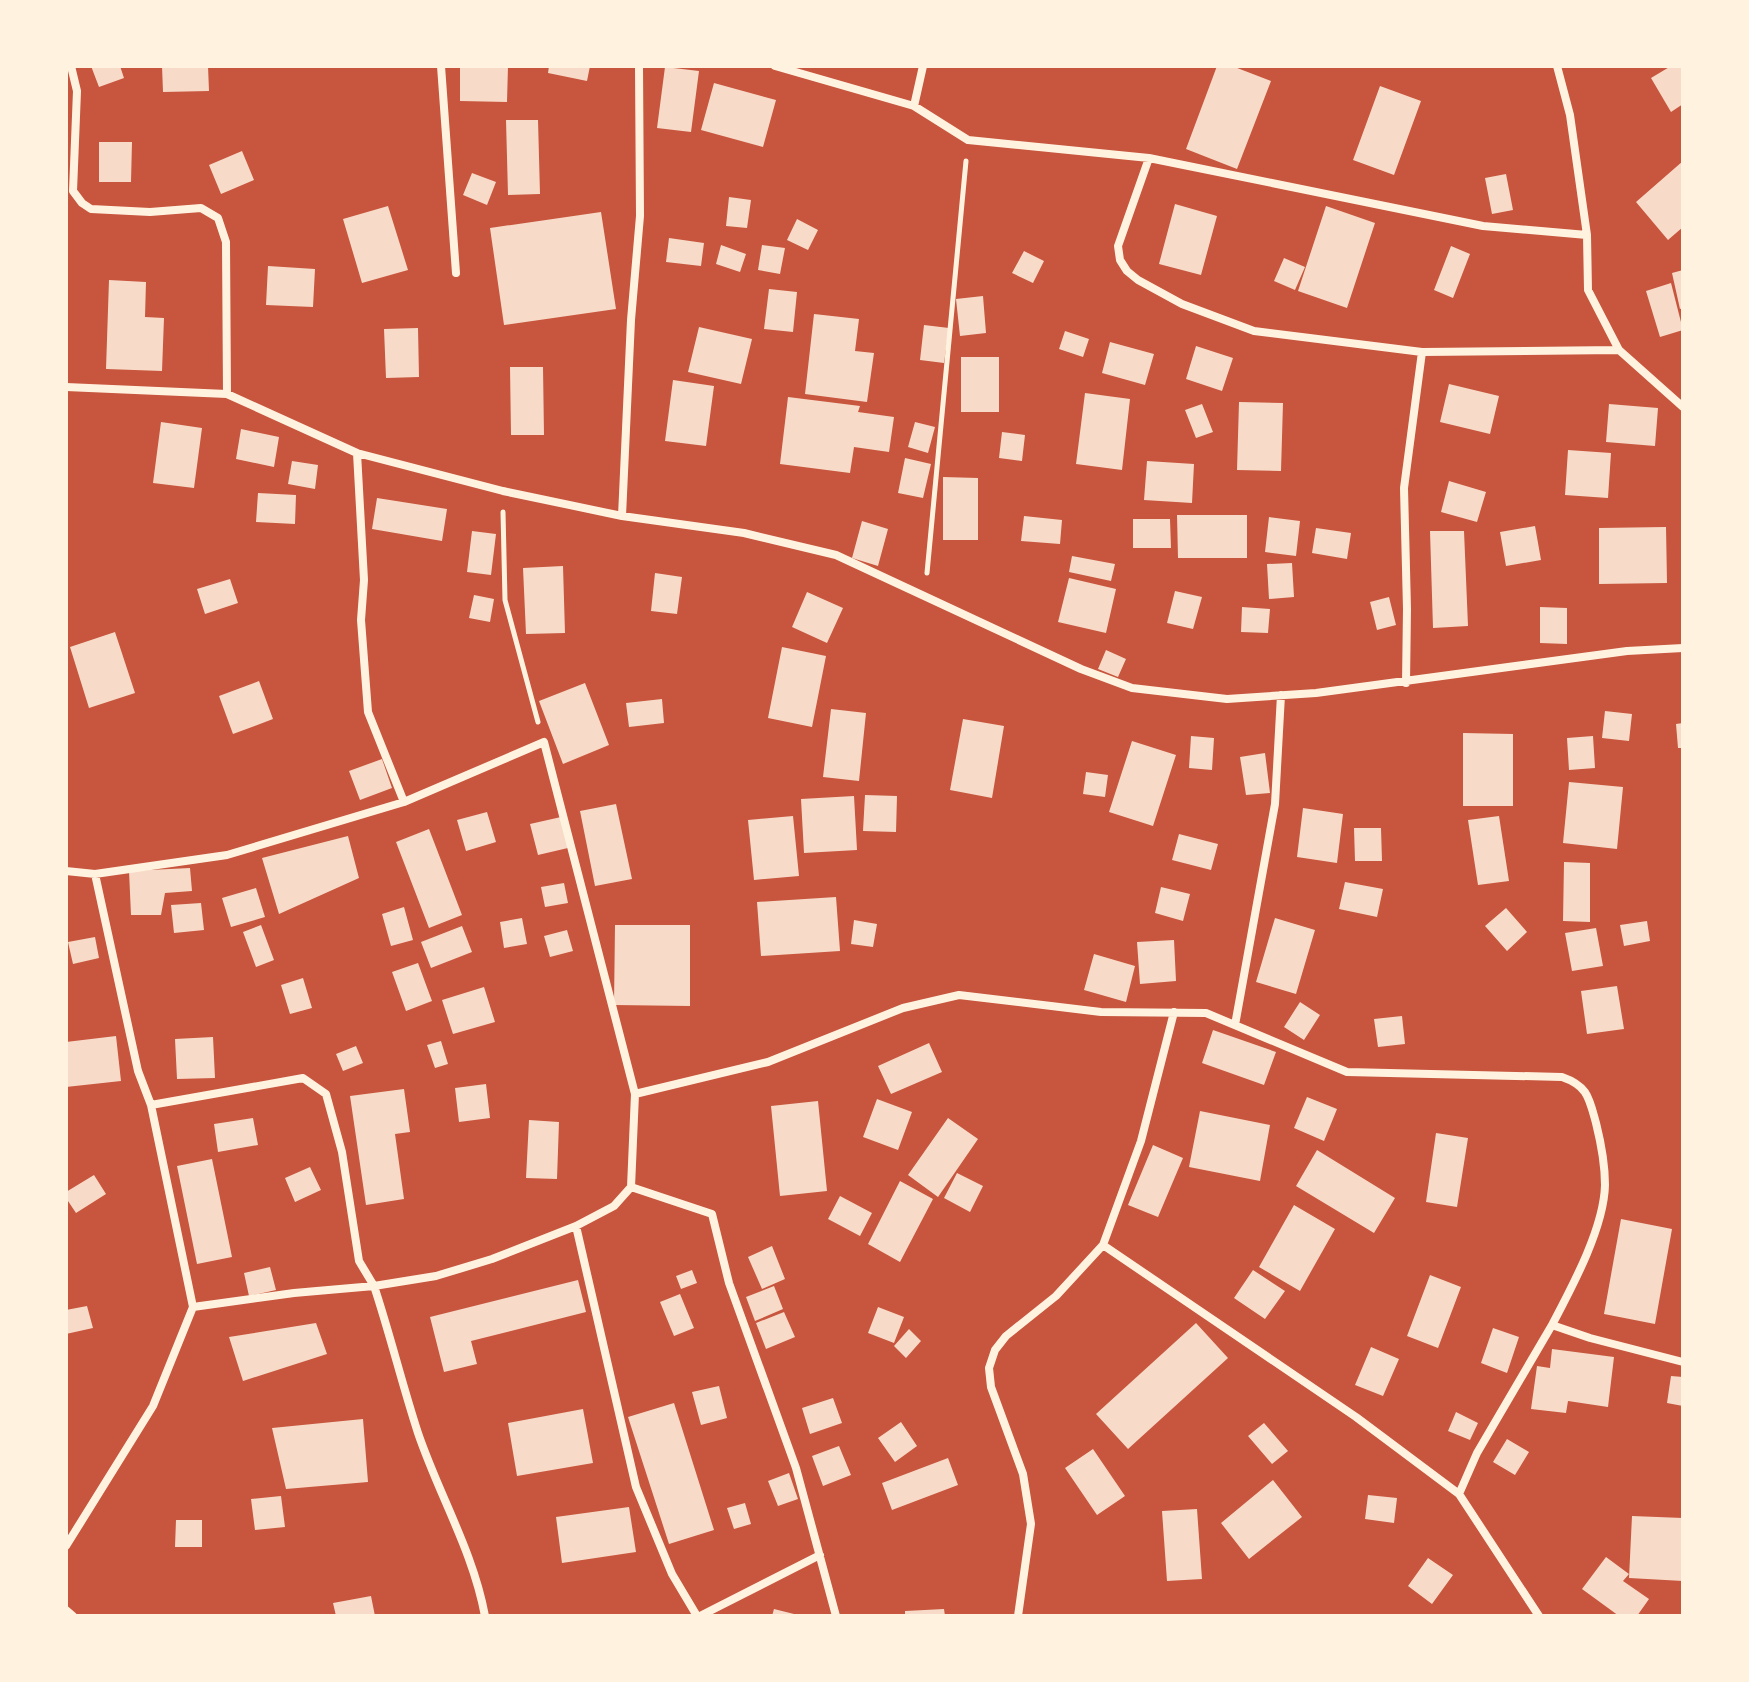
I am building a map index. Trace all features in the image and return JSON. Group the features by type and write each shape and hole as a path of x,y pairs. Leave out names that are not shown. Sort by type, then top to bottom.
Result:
{"street":[{"path":"71,66 77,91 73,191 82,203 91,209 150,212 201,208 218,218 226,242 227,394"},
{"path":"441,66 456,273"},
{"path":"622,516 631,320 640,216 639,66"},
{"path":"775,66 914,106 968,140 1149,158 1483,226 1587,235"},
{"path":"914,106 923,66"},
{"path":"1557,66 1570,115 1587,235 1588,290 1619,350 1683,407"},
{"path":"1149,158 1118,246 1120,260 1138,280 1182,304 1254,331 1422,352 1619,350"},
{"path":"1406,683 1404,488 1422,352"},
{"path":"66,387 227,394 357,453 503,491 622,516 744,533 836,555 1081,669 1132,688 1227,699 1406,683 1627,651 1683,648"},
{"path":"357,453 364,580 361,620 368,712 404,802"},
{"path":"1235,1025 1275,804 1281,695"},
{"path":"66,871 95,874 227,855 404,802 544,742 635,1094 631,1187 614,1206 576,1226 492,1259 436,1276 193,1307"},
{"path":"66,1546 153,1406 193,1307 151,1105 138,1071 95,874"},
{"path":"635,1094 768,1062 903,1008 959,995 1101,1012 1206,1013 1347,1072 1562,1077 1579,1083 1589,1098 1600,1142 1605,1187 1595,1231 1552,1325 1477,1453 1459,1494"},
{"path":"1018,1616 1031,1524 1023,1474 991,1387 989,1368 995,1350 1006,1336 1056,1296 1103,1245 1141,1141 1174,1012"},
{"path":"151,1105 303,1078 326,1094 342,1152 359,1261 374,1286 418,1434 464,1541 480,1588 485,1616"},
{"path":"631,1187 712,1214 729,1283 796,1468 836,1616"},
{"path":"576,1226 636,1487 672,1574 698,1616 820,1555"},
{"path":"1103,1245 1356,1417 1459,1494 1539,1616"},
{"path":"1552,1325 1683,1362"},
{"path":"66,1610 73,1616"}],"path":[{"path":"925,596 968,140"},
{"path":"503,491 505,600 544,742"}],"building":[{"path":"91,66 120,66 124,78 99,87"},
{"path":"162,66 208,66 209,91 163,92"},
{"path":"460,66 508,66 507,102 460,101"},
{"path":"549,66 590,66 587,81 548,73"},
{"path":"1217,66 1232,66 1271,81 1237,169 1186,149"},
{"path":"1671,66 1683,66 1683,104 1671,112 1651,78"},
{"path":"665,67 699,71 691,132 657,128"},
{"path":"714,83 776,100 763,147 701,130"},
{"path":"1380,86 1421,101 1394,175 1353,160"},
{"path":"506,120 538,120 540,194 508,195"},
{"path":"99,142 132,142 131,182 99,182"},
{"path":"242,151 254,180 221,194 209,165"},
{"path":"1683,161 1683,227 1668,240 1636,202"},
{"path":"472,173 496,182 487,205 463,195"},
{"path":"1506,174 1513,210 1492,214 1485,178"},
{"path":"729,197 751,200 747,228 726,226"},
{"path":"1175,204 1217,216 1201,275 1159,264"},
{"path":"388,206 408,270 362,283 343,219"},
{"path":"1326,206 1375,223 1347,308 1298,291"},
{"path":"601,212 616,309 504,325 490,228"},
{"path":"797,219 818,230 808,250 787,240"},
{"path":"669,238 704,243 701,266 666,262"},
{"path":"721,245 746,254 740,272 716,264"},
{"path":"762,245 785,248 780,274 758,270"},
{"path":"1451,246 1470,254 1453,298 1434,290"},
{"path":"1024,251 1044,261 1033,283 1012,273"},
{"path":"1284,258 1305,267 1295,290 1274,281"},
{"path":"268,266 315,269 313,307 266,305"},
{"path":"1683,270 1683,308 1680,309 1672,273"},
{"path":"109,280 146,282 145,317 164,318 162,371 106,369"},
{"path":"1671,283 1683,330 1660,337 1646,291"},
{"path":"769,289 797,292 793,332 764,329"},
{"path":"983,296 986,333 960,336 956,299"},
{"path":"814,314 859,319 855,351 874,353 867,402 805,394"},
{"path":"924,325 949,328 944,363 920,360"},
{"path":"699,327 752,339 741,384 688,372"},
{"path":"418,328 419,377 386,378 384,329"},
{"path":"1065,331 1089,339 1083,357 1059,349"},
{"path":"1110,342 1154,354 1145,385 1102,373"},
{"path":"1196,346 1233,358 1222,391 1186,379"},
{"path":"961,357 999,357 999,412 961,412"},
{"path":"510,367 543,367 544,435 511,435"},
{"path":"673,380 714,386 706,446 665,441"},
{"path":"1449,384 1499,396 1490,434 1440,422"},
{"path":"1085,393 1130,399 1122,470 1076,464"},
{"path":"788,397 860,406 858,412 894,417 889,452 854,447 850,473 780,464"},
{"path":"1239,402 1283,403 1281,471 1237,470"},
{"path":"1202,404 1213,432 1196,438 1185,410"},
{"path":"1609,404 1658,408 1655,446 1606,442"},
{"path":"161,422 202,428 194,488 153,483"},
{"path":"915,422 935,427 928,453 908,447"},
{"path":"241,429 279,437 274,467 236,459"},
{"path":"1002,432 1025,435 1022,461 999,458"},
{"path":"1568,450 1611,453 1608,498 1565,495"},
{"path":"905,458 931,464 923,498 898,493"},
{"path":"292,461 318,465 315,489 288,484"},
{"path":"1147,461 1194,464 1192,503 1144,500"},
{"path":"943,477 978,478 978,540 943,540"},
{"path":"1449,481 1486,492 1477,522 1441,512"},
{"path":"258,493 296,495 295,524 256,522"},
{"path":"377,498 447,509 442,541 372,529"},
{"path":"1177,515 1247,515 1247,558 1178,558"},
{"path":"1024,516 1062,520 1060,544 1021,541"},
{"path":"1269,517 1300,521 1296,556 1265,552"},
{"path":"1133,519 1170,519 1171,548 1133,548"},
{"path":"862,521 888,529 878,566 852,558"},
{"path":"1535,526 1541,560 1506,566 1500,532"},
{"path":"1666,527 1667,583 1599,584 1599,528"},
{"path":"1316,528 1351,533 1347,559 1312,553"},
{"path":"472,531 496,534 491,575 467,572"},
{"path":"1430,531 1464,531 1468,626 1433,628"},
{"path":"1072,556 1115,564 1111,581 1069,572"},
{"path":"1292,563 1294,597 1269,599 1267,564"},
{"path":"563,566 565,633 526,634 523,568"},
{"path":"655,573 682,577 677,614 651,611"},
{"path":"1069,578 1116,589 1106,633 1058,622"},
{"path":"230,579 238,603 205,614 197,589"},
{"path":"1175,591 1202,597 1193,629 1167,623"},
{"path":"807,592 843,608 827,643 792,627"},
{"path":"474,595 494,599 490,622 469,618"},
{"path":"1389,597 1396,625 1377,630 1370,602"},
{"path":"1242,607 1270,609 1268,633 1241,632"},
{"path":"1540,607 1567,608 1567,644 1540,643"},
{"path":"115,632 135,693 89,708 70,647"},
{"path":"782,647 826,656 812,727 768,718"},
{"path":"1106,650 1126,659 1118,677 1098,669"},
{"path":"259,681 273,719 233,734 219,696"},
{"path":"585,683 609,745 563,764 539,701"},
{"path":"662,699 664,723 629,727 626,703"},
{"path":"831,709 866,713 859,781 823,777"},
{"path":"1605,711 1632,714 1629,741 1602,738"},
{"path":"963,719 1004,726 992,798 950,790"},
{"path":"1683,723 1683,748 1678,748 1676,724"},
{"path":"1463,733 1513,734 1513,806 1463,806"},
{"path":"1191,736 1214,738 1212,770 1189,768"},
{"path":"1593,736 1595,768 1569,770 1567,738"},
{"path":"1132,741 1176,755 1153,826 1109,812"},
{"path":"1265,753 1270,793 1246,795 1240,757"},
{"path":"382,759 392,788 360,800 349,771"},
{"path":"1086,772 1108,775 1105,797 1083,794"},
{"path":"1569,782 1623,787 1617,849 1563,843"},
{"path":"865,795 897,796 896,832 863,831"},
{"path":"854,796 857,850 804,853 801,799"},
{"path":"616,804 632,879 595,886 580,811"},
{"path":"1303,808 1343,814 1337,863 1297,857"},
{"path":"487,812 496,842 466,851 457,820"},
{"path":"793,816 799,876 754,880 748,820"},
{"path":"1499,816 1509,881 1478,885 1468,820"},
{"path":"561,817 568,848 538,855 530,824"},
{"path":"1354,828 1381,828 1382,861 1355,861"},
{"path":"429,829 462,915 429,928 396,842"},
{"path":"1179,834 1218,844 1211,870 1172,860"},
{"path":"348,836 359,878 279,914 262,858"},
{"path":"1564,862 1590,863 1590,922 1563,921"},
{"path":"190,868 192,891 165,893 161,915 131,915 129,871"},
{"path":"1345,882 1383,889 1377,917 1339,909"},
{"path":"564,883 568,903 545,907 541,887"},
{"path":"1161,887 1190,894 1183,921 1155,913"},
{"path":"256,888 265,917 231,927 222,898"},
{"path":"836,897 840,951 761,956 757,902"},
{"path":"201,903 204,930 174,933 171,905"},
{"path":"404,907 413,940 391,946 382,914"},
{"path":"1506,908 1527,932 1507,951 1485,926"},
{"path":"522,918 527,944 504,948 500,922"},
{"path":"1275,918 1315,930 1296,994 1256,982"},
{"path":"854,920 877,924 873,947 851,944"},
{"path":"1647,921 1650,941 1624,946 1620,925"},
{"path":"261,925 274,960 256,967 243,932"},
{"path":"615,925 690,925 690,1006 614,1005"},
{"path":"462,926 472,952 431,968 421,942"},
{"path":"1596,928 1603,966 1572,971 1565,933"},
{"path":"567,930 573,951 550,957 544,936"},
{"path":"95,937 99,958 73,964 68,942"},
{"path":"1174,940 1176,981 1140,984 1137,942"},
{"path":"1094,954 1135,966 1126,1002 1084,990"},
{"path":"418,963 432,1001 406,1011 392,972"},
{"path":"303,978 312,1008 290,1014 281,985"},
{"path":"1617,986 1624,1029 1587,1034 1581,991"},
{"path":"484,987 495,1022 453,1034 442,1000"},
{"path":"1300,1002 1320,1015 1304,1040 1284,1027"},
{"path":"1402,1016 1405,1044 1378,1047 1374,1019"},
{"path":"1213,1030 1276,1052 1264,1085 1202,1063"},
{"path":"116,1036 121,1081 66,1087 66,1042"},
{"path":"213,1037 215,1078 177,1079 175,1039"},
{"path":"441,1041 448,1064 435,1068 427,1045"},
{"path":"929,1043 942,1072 891,1094 878,1066"},
{"path":"356,1046 363,1063 343,1071 336,1054"},
{"path":"486,1084 490,1118 459,1122 455,1088"},
{"path":"404,1089 410,1132 395,1134 404,1199 366,1205 350,1096"},
{"path":"1307,1097 1337,1109 1324,1141 1294,1128"},
{"path":"877,1099 912,1112 898,1150 863,1137"},
{"path":"818,1101 827,1191 780,1196 771,1106"},
{"path":"1200,1111 1270,1125 1260,1181 1189,1167"},
{"path":"253,1118 258,1145 218,1152 214,1124"},
{"path":"948,1118 978,1139 938,1197 908,1175"},
{"path":"529,1120 559,1122 557,1179 526,1178"},
{"path":"1436,1133 1468,1138 1457,1207 1426,1202"},
{"path":"1153,1145 1183,1158 1158,1217 1128,1205"},
{"path":"1317,1150 1395,1198 1374,1233 1296,1186"},
{"path":"212,1159 232,1257 197,1264 177,1166"},
{"path":"310,1167 321,1190 295,1202 285,1178"},
{"path":"957,1173 983,1186 970,1212 944,1198"},
{"path":"94,1175 106,1194 76,1213 66,1198 66,1192"},
{"path":"900,1181 933,1199 900,1262 868,1244"},
{"path":"840,1196 872,1213 860,1236 828,1219"},
{"path":"1294,1205 1335,1229 1300,1291 1259,1267"},
{"path":"1621,1219 1672,1229 1655,1324 1604,1314"},
{"path":"772,1246 785,1279 762,1289 748,1257"},
{"path":"270,1267 276,1290 249,1296 244,1273"},
{"path":"692,1270 697,1283 681,1289 676,1276"},
{"path":"1253,1270 1285,1291 1265,1319 1234,1298"},
{"path":"1430,1275 1461,1287 1438,1348 1407,1336"},
{"path":"578,1280 586,1312 471,1341 477,1364 444,1372 430,1317"},
{"path":"774,1286 783,1309 755,1321 746,1297"},
{"path":"680,1294 694,1328 674,1336 660,1302"},
{"path":"87,1306 93,1328 66,1334 66,1310"},
{"path":"878,1307 904,1317 894,1343 868,1333"},
{"path":"784,1312 795,1337 766,1349 756,1323"},
{"path":"316,1323 327,1354 243,1381 229,1337"},
{"path":"1196,1323 1228,1358 1128,1449 1096,1414"},
{"path":"1493,1328 1519,1337 1507,1373 1481,1363"},
{"path":"909,1329 921,1341 906,1358 894,1346"},
{"path":"1371,1347 1399,1359 1383,1396 1355,1385"},
{"path":"1552,1349 1614,1357 1608,1407 1568,1401 1566,1413 1531,1409 1537,1366 1550,1368"},
{"path":"1671,1376 1683,1377 1683,1406 1667,1403"},
{"path":"719,1386 727,1418 701,1425 692,1392"},
{"path":"833,1398 842,1423 810,1434 802,1408"},
{"path":"674,1403 714,1530 669,1544 628,1417"},
{"path":"583,1409 593,1463 517,1476 508,1423"},
{"path":"1456,1412 1478,1423 1470,1440 1448,1431"},
{"path":"363,1419 368,1482 286,1489 272,1428"},
{"path":"901,1422 917,1446 895,1462 878,1438"},
{"path":"1264,1423 1288,1451 1272,1464 1248,1436"},
{"path":"1507,1439 1529,1452 1515,1475 1493,1462"},
{"path":"839,1446 851,1475 823,1486 812,1456"},
{"path":"1093,1449 1125,1496 1097,1515 1065,1468"},
{"path":"948,1458 958,1485 892,1510 882,1483"},
{"path":"789,1473 798,1499 778,1506 768,1481"},
{"path":"1273,1480 1302,1517 1249,1559 1221,1523"},
{"path":"1368,1495 1397,1498 1394,1523 1365,1519"},
{"path":"281,1496 285,1527 255,1530 251,1499"},
{"path":"745,1503 751,1524 734,1529 727,1508"},
{"path":"629,1507 636,1552 562,1563 556,1517"},
{"path":"1197,1509 1202,1579 1167,1581 1162,1511"},
{"path":"1632,1516 1683,1518 1683,1581 1629,1578"},
{"path":"176,1520 202,1520 202,1547 175,1547"},
{"path":"1606,1557 1629,1574 1623,1581 1649,1599 1637,1616 1619,1616 1582,1589"},
{"path":"1428,1558 1453,1575 1432,1604 1408,1586"},
{"path":"371,1596 375,1616 336,1616 333,1603"},
{"path":"774,1609 798,1615 798,1616 772,1616"},
{"path":"944,1609 945,1616 905,1616 905,1611"}]}
